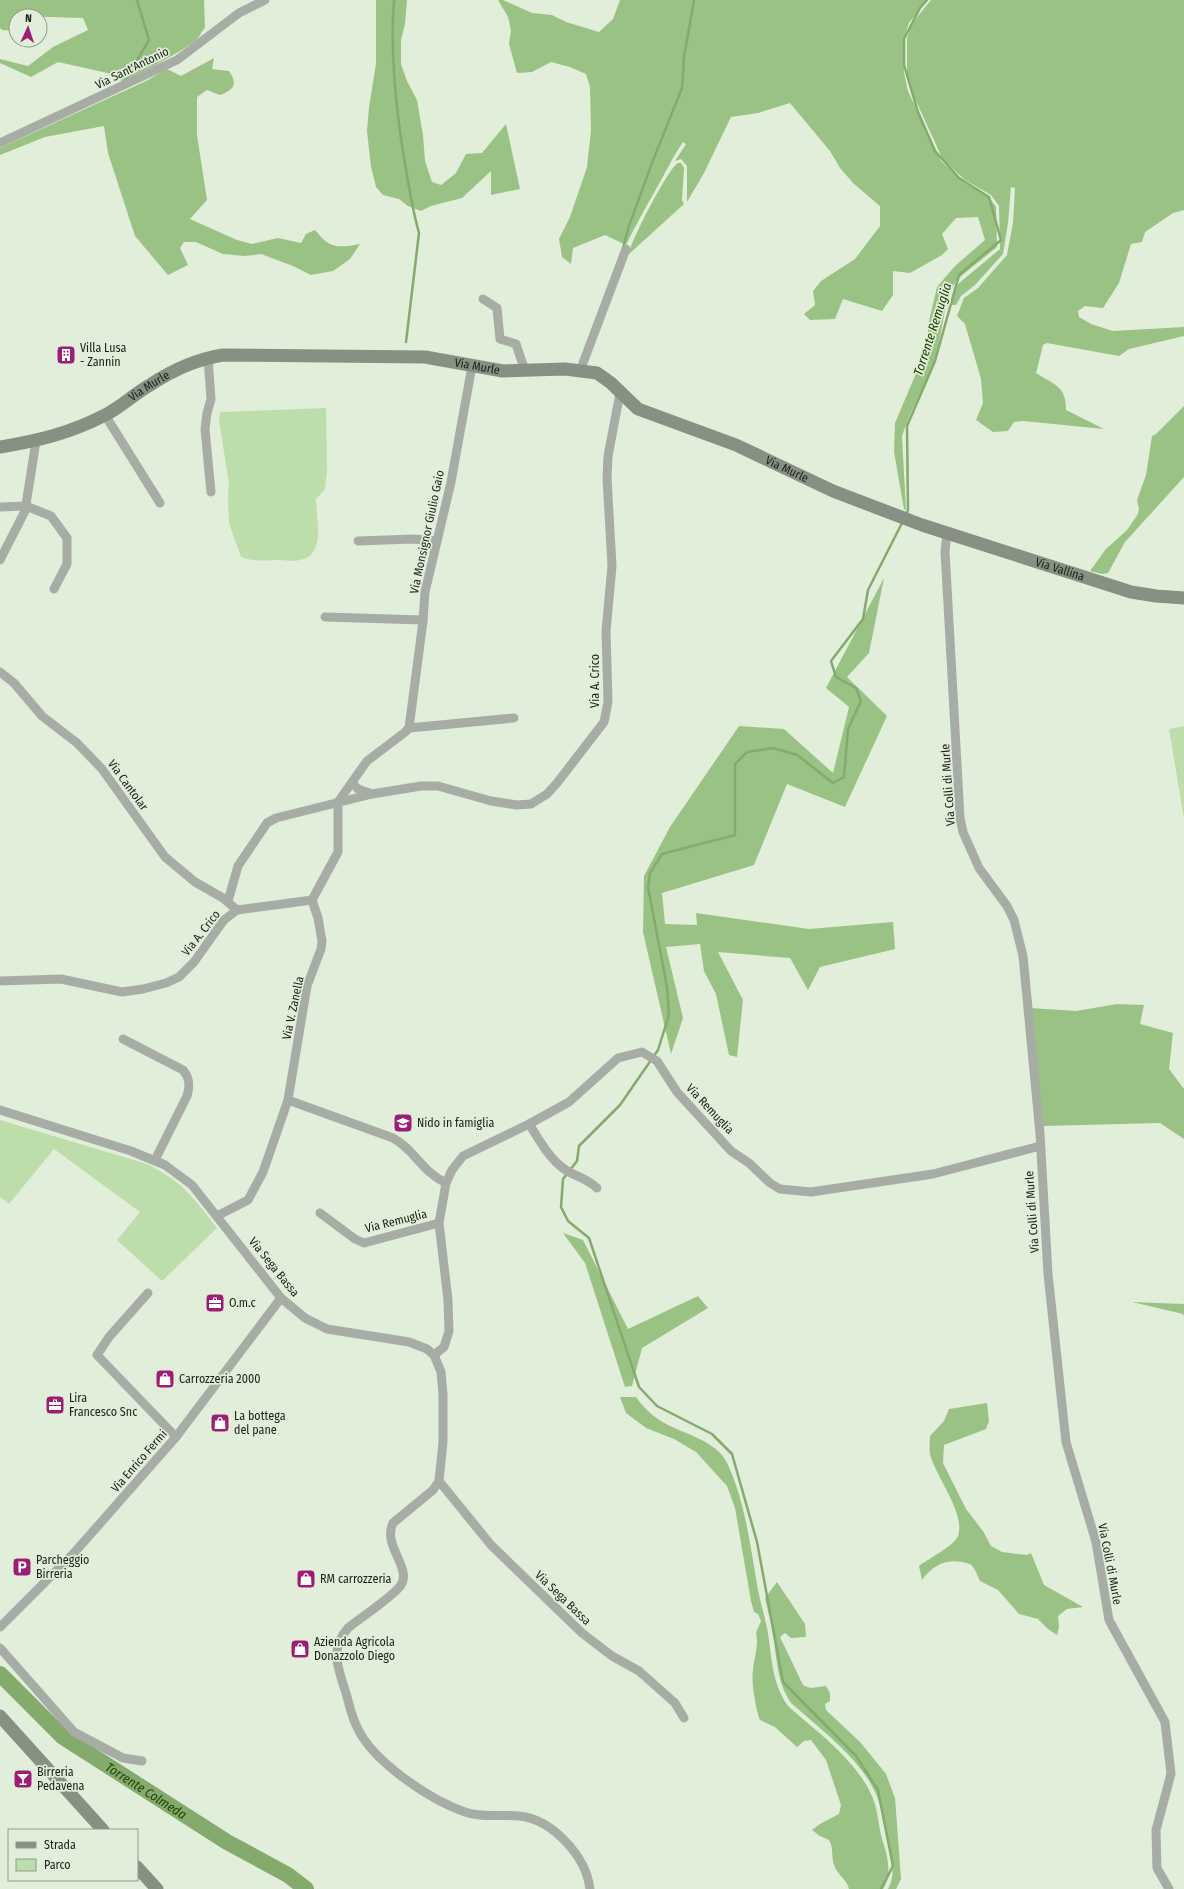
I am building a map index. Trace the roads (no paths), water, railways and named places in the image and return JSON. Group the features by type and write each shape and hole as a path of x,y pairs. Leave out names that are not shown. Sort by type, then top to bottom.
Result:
{"main road":[{"name":"Via Murle","path":"0,447 36,441 64,434 105,415 149,385 208,358 223,355 425,357 503,372 565,369 597,373 611,383 638,410 736,445 833,491 904,519 938,530"},
{"name":"Via Vallina","path":"938,530 1131,592 1184,598"},
{"path":"0,1716 102,1829"},
{"path":"138,1868 157,1889"}],"street":[{"name":"Via Sant'Antonio","path":"0,143 177,60 239,13 265,0"},
{"path":"580,371 626,249"},
{"path":"483,299 497,308 500,339 516,344 525,370"},
{"path":"208,358 211,399 205,429 211,492"},
{"name":"Via Monsignor Giulio Gaio","path":"409,728 423,620 425,592 451,482 472,366"},
{"name":"Via A. Crico","path":"338,802 372,794 422,786 438,786 491,801 516,805 531,804 547,794 557,783 604,722 608,702 606,631 612,566 607,478 608,456 620,393"},
{"path":"105,415 160,503"},
{"path":"0,560 25,511 36,441"},
{"path":"0,507 26,506 51,516 67,538 67,564 54,589"},
{"name":"Via Colli di Murle","path":"938,530 948,534 946,551 960,818 963,832 979,868 1007,906 1016,926 1025,979 1040,1146 1048,1274 1066,1442 1096,1542 1109,1620 1165,1722 1171,1774 1156,1830 1157,1868 1169,1889"},
{"path":"358,541 414,539 437,541"},
{"path":"325,616 423,620"},
{"name":"Via Cantolar","path":"0,672 14,682 42,716 77,743 91,756 165,857 195,882 228,901 237,910"},
{"path":"312,900 338,852 338,802 373,755 404,734 409,728 514,718"},
{"path":"352,783 364,792 372,794"},
{"path":"228,901 238,866 267,823 276,818 338,802"},
{"name":"Via A. Crico","path":"0,981 61,979 122,992 143,989 166,983 179,977 194,962 224,920 237,910 312,900"},
{"name":"Via V. Zanella","path":"217,1216 248,1200 263,1172 288,1100 307,986 321,949 322,941 318,918 312,900"},
{"path":"123,1039 179,1068 187,1074 190,1086 188,1096 155,1160"},
{"name":"Via Remuglia","path":"434,1355 444,1347 449,1331 448,1300 439,1223 446,1183 452,1170 463,1156 529,1124 569,1102 618,1058 636,1052 657,1061 677,1092 732,1151 770,1183 780,1188 811,1192 933,1174 1040,1146"},
{"path":"288,1100 393,1138 404,1145 427,1171 446,1183"},
{"name":"Via Sega Bassa","path":"0,1110 155,1160 175,1172 192,1185 281,1298 305,1318 327,1329 409,1342 427,1348 434,1355"},
{"path":"529,1124 550,1155 562,1168 589,1180 597,1188"},
{"name":"Via Remuglia","path":"320,1213 355,1239 364,1242 439,1223"},
{"path":"148,1292 109,1338 97,1355 176,1437"},
{"name":"Via Enrico Fermi","path":"0,1628 74,1553 176,1437 281,1298"},
{"path":"434,1355 441,1372 443,1409 443,1453 439,1481 433,1490 397,1519 392,1527 391,1542 403,1573 403,1581 395,1592 348,1628 338,1642 337,1666 356,1727 370,1747 396,1772 426,1794 465,1812 478,1815 518,1816 530,1818 548,1825 567,1843 576,1855 590,1889"},
{"name":"Via Sega Bassa","path":"439,1481 491,1545 582,1633 612,1656 639,1671 674,1703 684,1718"},
{"path":"0,1648 74,1732 123,1758 142,1762"}],"waterway":[{"path":"126,79 149,40 137,0"},
{"path":"394,0 393,55 397,110 409,190 419,233 406,342"},
{"path":"623,248 629,226 652,163 682,88 684,57 694,0"},
{"name":"Torrente Remuglia","path":"906,514 908,510 907,426 935,361 959,275 1001,240 989,197 959,178 935,151 918,112 904,65 904,39 920,8 927,0"},
{"name":"Torrente Remuglia","path":"570,1170 577,1161 579,1146 620,1105 658,1050 669,1015 667,987 648,887 650,873 662,854 735,835 735,764 747,752 773,748 797,755 833,783 844,777 848,729 861,701 856,688 836,677 831,661 863,619 868,590 902,523"},
{"path":"567,1174 563,1179 561,1207 568,1221 589,1238 639,1387 657,1406 712,1434 732,1454 757,1542 783,1682 856,1756 878,1790 893,1866 881,1889"},
{"name":"Torrente Colmeda","path":"0,1674 63,1737 227,1842 288,1875 306,1889"}],"place":[{"name":"Villa Lusa - Zannin","path":"66,355"},
{"name":"Nido in famiglia","path":"403,1123"},
{"name":"O.m.c","path":"215,1303"},
{"name":"Carrozzeria 2000","path":"165,1379"},
{"name":"Lira Francesco Snc","path":"55,1405"},
{"name":"La bottega del pane","path":"220,1423"},
{"name":"Parcheggio Birreria","path":"22,1567"},
{"name":"RM carrozzeria","path":"306,1579"},
{"name":"Azienda Agricola Donazzolo Diego","path":"300,1649"},
{"name":"Birreria Pedavena","path":"23,1779"}]}
